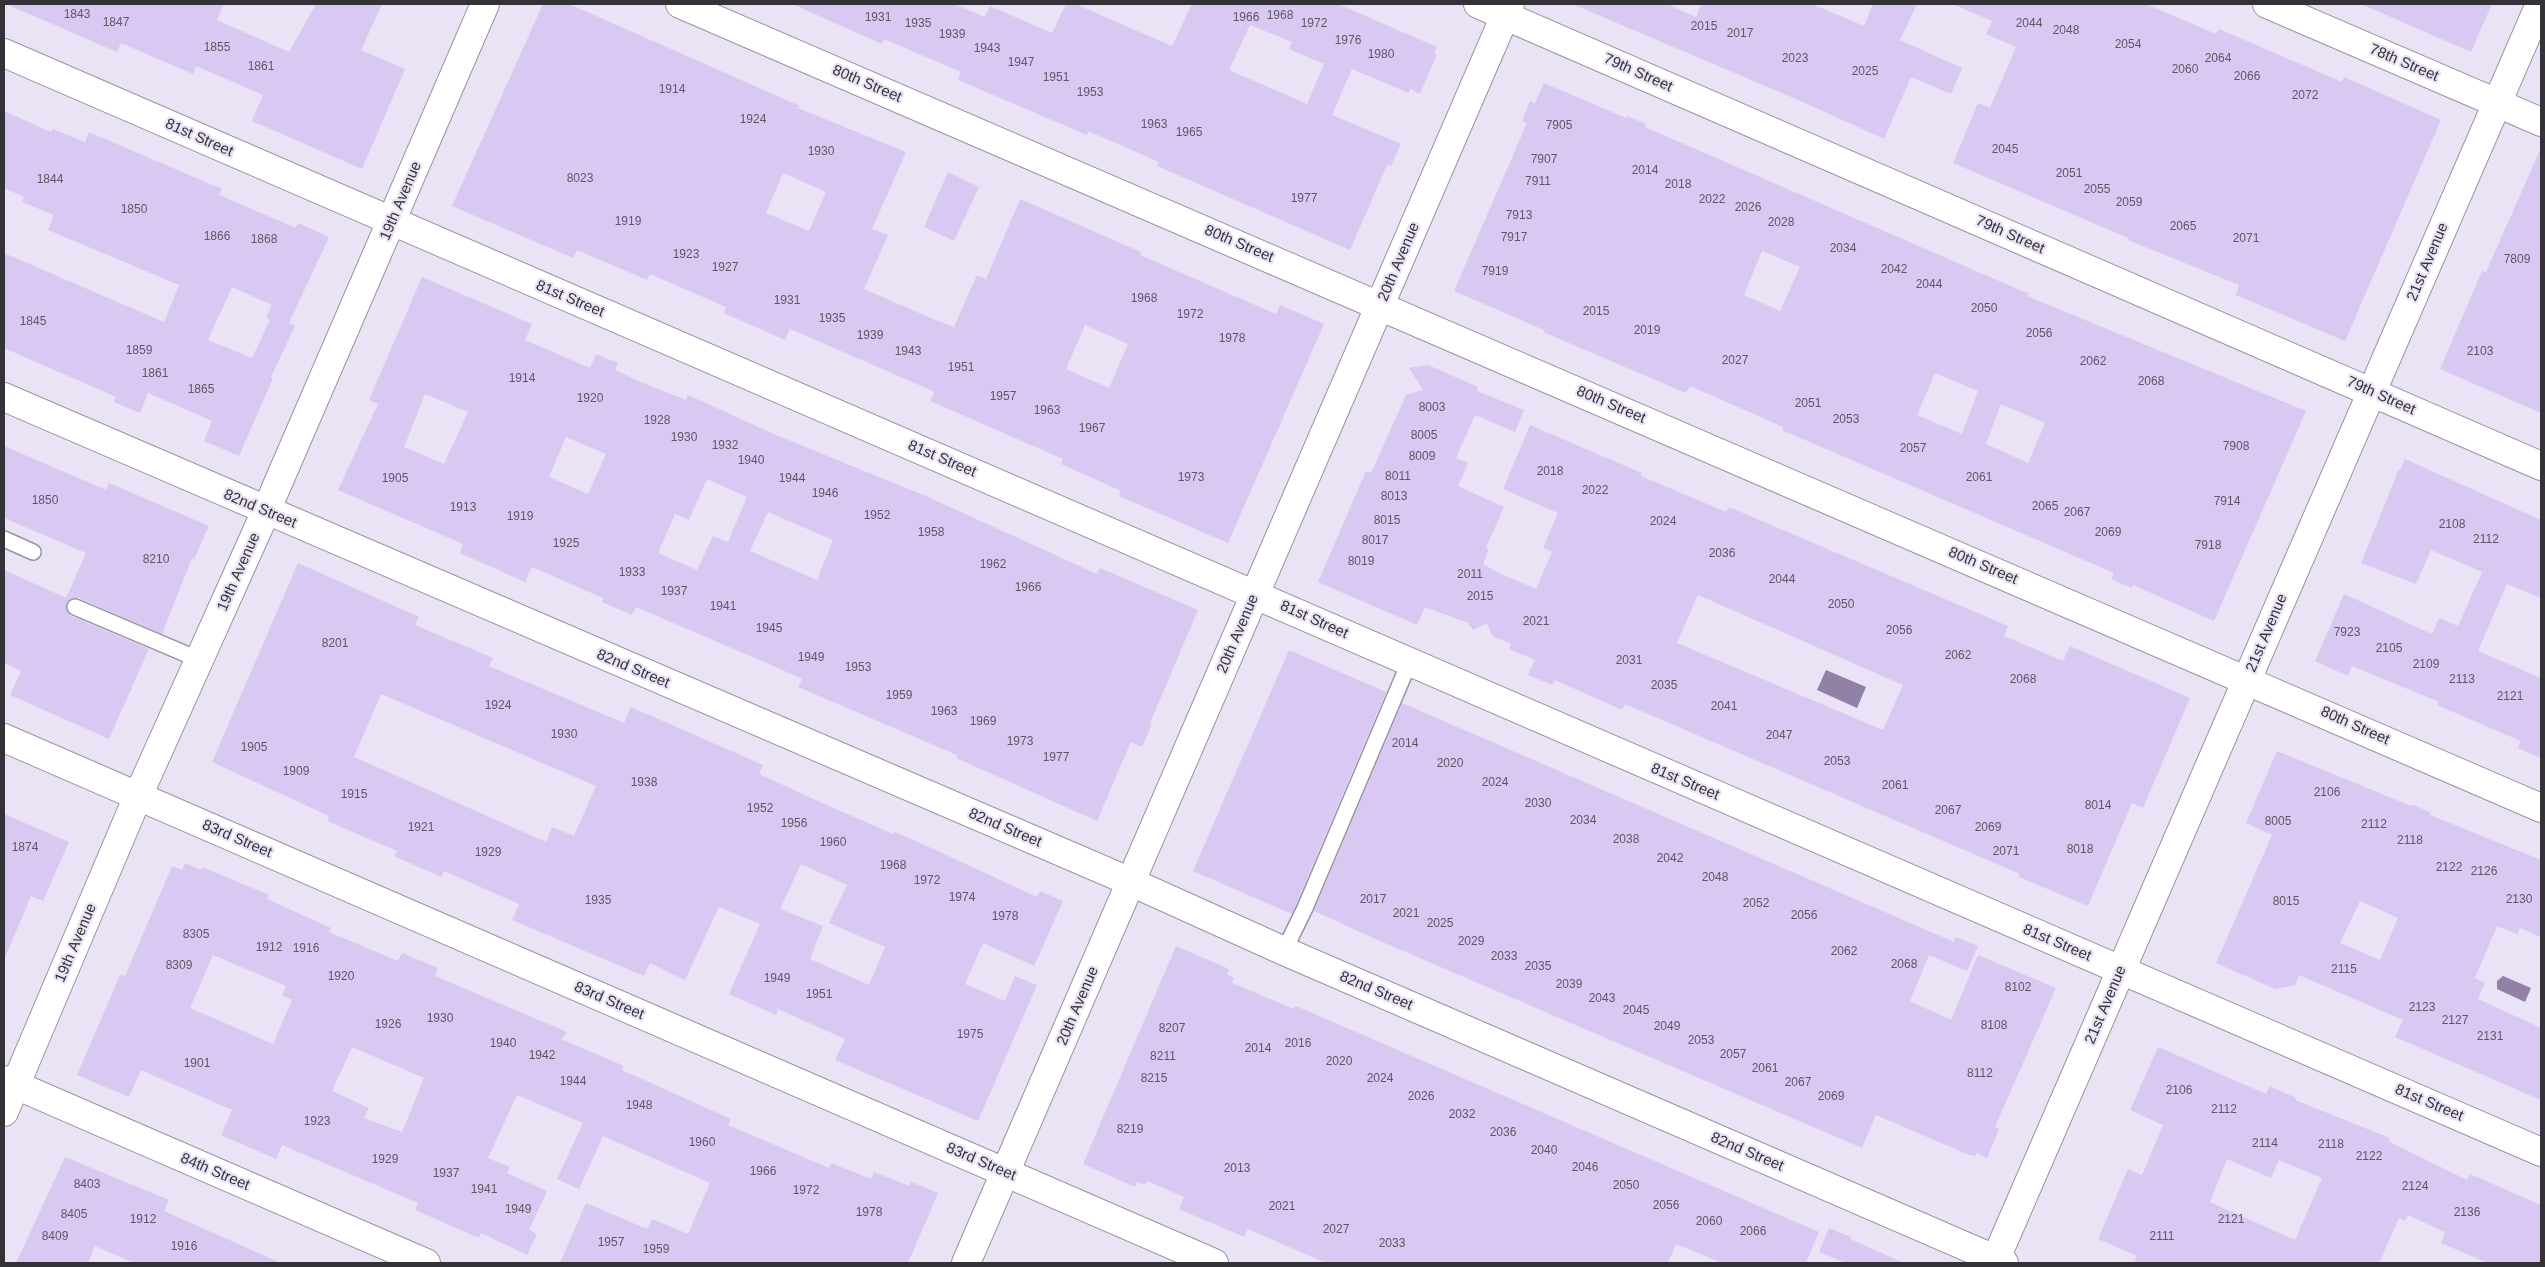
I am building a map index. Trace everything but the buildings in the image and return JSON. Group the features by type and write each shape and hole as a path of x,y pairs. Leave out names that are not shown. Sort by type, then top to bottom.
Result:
{"street":[{"name":"19th Avenue","path":"4,1112 10,1083 266,511 486,4"},
{"name":"80th Street","path":"680,4 1381,305 2541,808"},
{"name":"79th Street","path":"1478,4 1507,10 2541,466"},
{"name":"78th Street","path":"2267,4 2541,122"},
{"name":"21st Avenue","path":"1998,1262 2120,971 2540,4"},
{"name":"20th Avenue","path":"966,1263 1507,10"},
{"name":"81st Street","path":"4,53 391,222 1255,594 1408,663 2541,1152"},
{"name":"82nd Street","path":"4,397 1131,882 1284,951 1998,1262"},
{"name":"83rd Street","path":"4,738 1214,1263"},
{"name":"84th Street","path":"10,1083 426,1263"}],"lane":[{"path":"4,539 33,552"},
{"path":"75,607 200,660"},
{"path":"1284,951 1305,908 1408,663"}],"shaded area":[{"path":"1826,670 1866,687 1857,708 1817,690"},
{"path":"2503,976 2531,988 2525,1002 2497,989 2497,981"}]}
